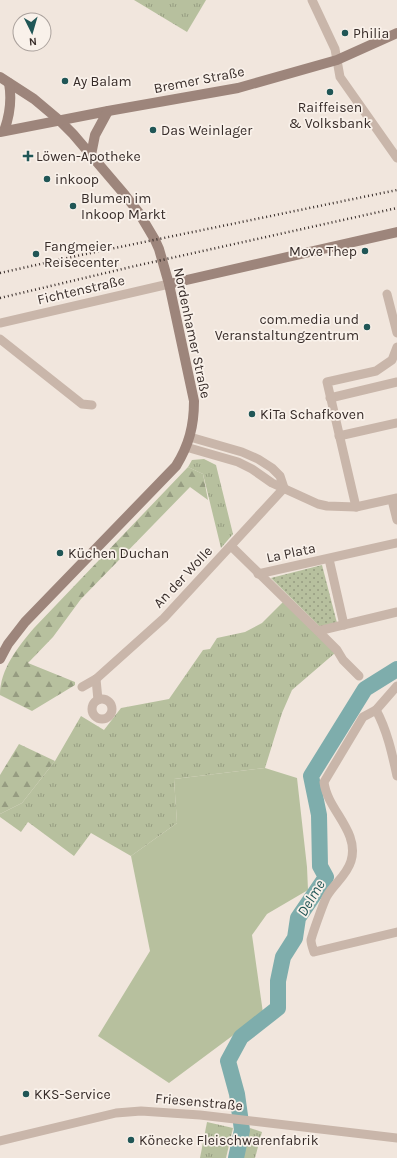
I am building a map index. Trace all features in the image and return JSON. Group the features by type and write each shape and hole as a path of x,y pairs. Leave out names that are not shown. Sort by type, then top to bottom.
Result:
{"street":[{"path":"312,0 335,49 340,77 397,158"},
{"name":"Bremer Straße","path":"2,131 108,110 238,88 337,60 397,33"},
{"name":"Nordenhamer Straße","path":"0,77 34,98 59,120 91,155 139,213 159,249 169,284 194,401 194,418 188,442 183,454 171,472 4,642 0,659"},
{"path":"2,131 10,112 9,83"},
{"path":"91,155 96,135 108,110"},
{"path":"169,284 397,232"},
{"name":"Fichtenstraße","path":"0,323 169,284"},
{"path":"387,294 397,333"},
{"path":"0,339 82,404 92,405"},
{"path":"356,507 326,382 376,371 392,360 397,347"},
{"path":"330,398 397,382"},
{"path":"339,436 397,422"},
{"path":"188,442 238,462 252,469 272,483 318,504 327,506 356,507 394,499 397,520"},
{"name":"An der Wolle","path":"82,687 96,679 164,618 284,488"},
{"name":"La Plata","path":"258,574 397,543"},
{"path":"231,546 337,650 343,660 358,676"},
{"name":"La Plata","path":"329,559 344,625"},
{"path":"318,631 397,612"},
{"path":"96,679 98,700"},
{"path":"397,686 376,710 363,717 324,782 325,792 347,828 352,841 352,860 347,870 326,897 311,941 314,952 397,932"},
{"path":"376,710 391,748 397,776"},
{"name":"Friesenstraße","path":"0,1141 116,1113 141,1111 200,1115 397,1138"}],"green space":[{"path":"134,0 206,0 187,32"},
{"path":"204,459 216,465 233,534 221,548 203,474 188,467 192,460"},
{"path":"188,467 203,474 208,500 190,487 81,599 53,637 28,663 75,682 75,685 32,711 0,695 3,676 7,667 16,651 28,635"},
{"path":"322,565 337,623 320,627 271,578"},
{"path":"283,602 335,653 292,690 282,713 265,768 174,779 177,823 131,856 91,833 74,856 28,822 21,832 0,817 0,814 22,803 55,761 81,716 104,730 121,708 169,699 203,650 210,649 217,638 245,632 262,623"},
{"path":"19,744 55,761 22,803 0,814 0,775"},
{"path":"265,768 297,778 307,867 308,890 267,914 252,935 263,1013 169,1083 98,1036 150,951 131,856 177,823 174,779"},
{"path":"207,1122 233,1128 226,1158 200,1158"},
{"path":"250,1128 262,1132 255,1158 242,1158"}],"waterway":[{"name":"Delme","path":"236,1158 242,1130 237,1094 228,1061 241,1037 278,1008 278,981 283,957 295,938 298,918 326,877 320,866 319,815 311,776 365,689 397,669"}],"railway":[{"path":"0,273 397,190"},
{"path":"0,298 135,266 397,208"}],"place":[{"name":"Philia","path":"345,33"},
{"name":"Ay Balam","path":"65,81"},
{"name":"Raiffeisen & Volksbank","path":"330,92"},
{"name":"Das Weinlager","path":"153,130"},
{"name":"Löwen-Apotheke","path":"28,156"},
{"name":"inkoop","path":"47,179"},
{"name":"Blumen im Inkoop Markt","path":"73,206"},
{"name":"Move Thep","path":"365,251"},
{"name":"Fangmeier Reisecenter","path":"36,254"},
{"name":"com.media und Veranstaltungzentrum","path":"367,327"},
{"name":"KiTa Schafkoven","path":"252,414"},
{"name":"Küchen Duchan","path":"60,553"},
{"name":"KKS-Service","path":"26,1094"},
{"name":"Könecke Fleischwarenfabrik","path":"131,1140"}]}
